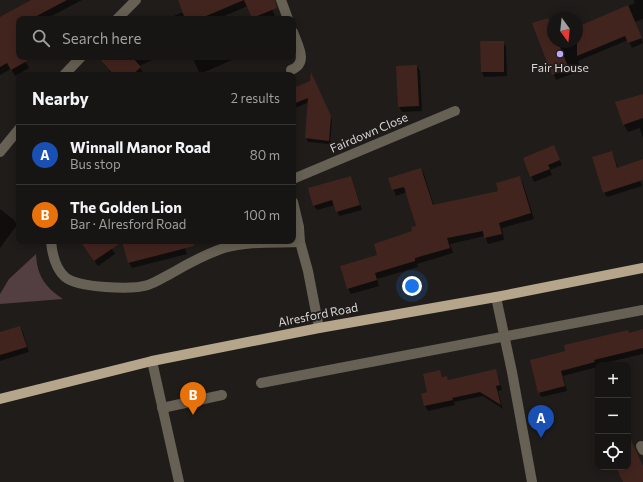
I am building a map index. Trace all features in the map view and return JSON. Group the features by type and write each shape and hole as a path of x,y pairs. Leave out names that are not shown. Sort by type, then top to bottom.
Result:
{"main road":[{"name":"Alresford Road","path":"0,399 152,361 319,328 496,297 643,268"}],"street":[{"path":"120,16 136,0"},
{"path":"281,0 287,16"},
{"path":"291,70 297,68 301,62 301,54 296,40"},
{"path":"67,72 78,60"},
{"name":"Fairdown Close","path":"296,178 455,111"},
{"path":"0,152 16,133"},
{"path":"296,214 300,242 308,271 319,328"},
{"path":"296,242 300,242"},
{"path":"51,244 56,262 65,277 79,283 109,287 146,286 159,281 207,255 225,248 252,244"},
{"path":"496,297 524,430 532,482"},
{"path":"261,383 643,310"},
{"path":"152,361 179,482"},
{"path":"162,408 222,395"}],"shaded area":[{"path":"36,254 38,269 43,280 51,290 63,299 0,304 0,294 9,279"}],"building":[{"path":"31,0 67,0 37,16 16,16 16,60 27,61 11,70 7,63 0,67 0,17"},
{"path":"178,0 244,0 206,16 184,16"},
{"path":"244,0 275,0 277,8 257,16 251,16"},
{"path":"628,5 642,38 628,43 625,36 577,56 577,48 583,48 583,24"},
{"path":"547,18 547,48 560,48 569,69 552,75 532,23"},
{"path":"480,41 504,41 504,72 481,72"},
{"path":"101,60 135,60 141,67 135,72 111,72"},
{"path":"417,65 419,106 398,107 396,66"},
{"path":"311,72 331,116 329,141 305,138 308,98 296,103 296,87 310,81"},
{"path":"643,94 643,118 623,125 615,102"},
{"path":"554,145 560,160 548,165 550,169 530,177 523,158"},
{"path":"612,151 617,168 643,159 643,180 603,193 592,157"},
{"path":"421,168 433,205 498,191 496,183 520,176 531,213 499,223 502,234 484,238 483,231 447,238 450,248 415,258 415,261 375,273 377,280 347,289 340,266 377,255 374,244 412,231 411,227 416,226 404,187 392,190 388,178"},
{"path":"351,176 360,205 336,212 332,200 313,206 308,188"},
{"path":"82,244 119,244 94,261"},
{"path":"123,244 194,244 194,246 128,263"},
{"path":"20,326 27,347 0,355 0,332"},
{"path":"643,329 643,348 594,360 595,362 561,371 565,386 538,393 530,360 565,351 564,345 628,330 629,333"},
{"path":"496,369 500,385 496,386 501,405 480,392 452,398 453,400 424,406 421,394 427,392 423,374 440,370 442,377 447,376 448,380"},
{"path":"631,440 643,466 643,482 623,482 617,470 631,470"}],"place":[{"name":"Fair House","path":"560,54"},
{"name":"The Golden Lion","path":"193,415"},
{"name":"Winnall Manor Road","path":"541,438"}]}
